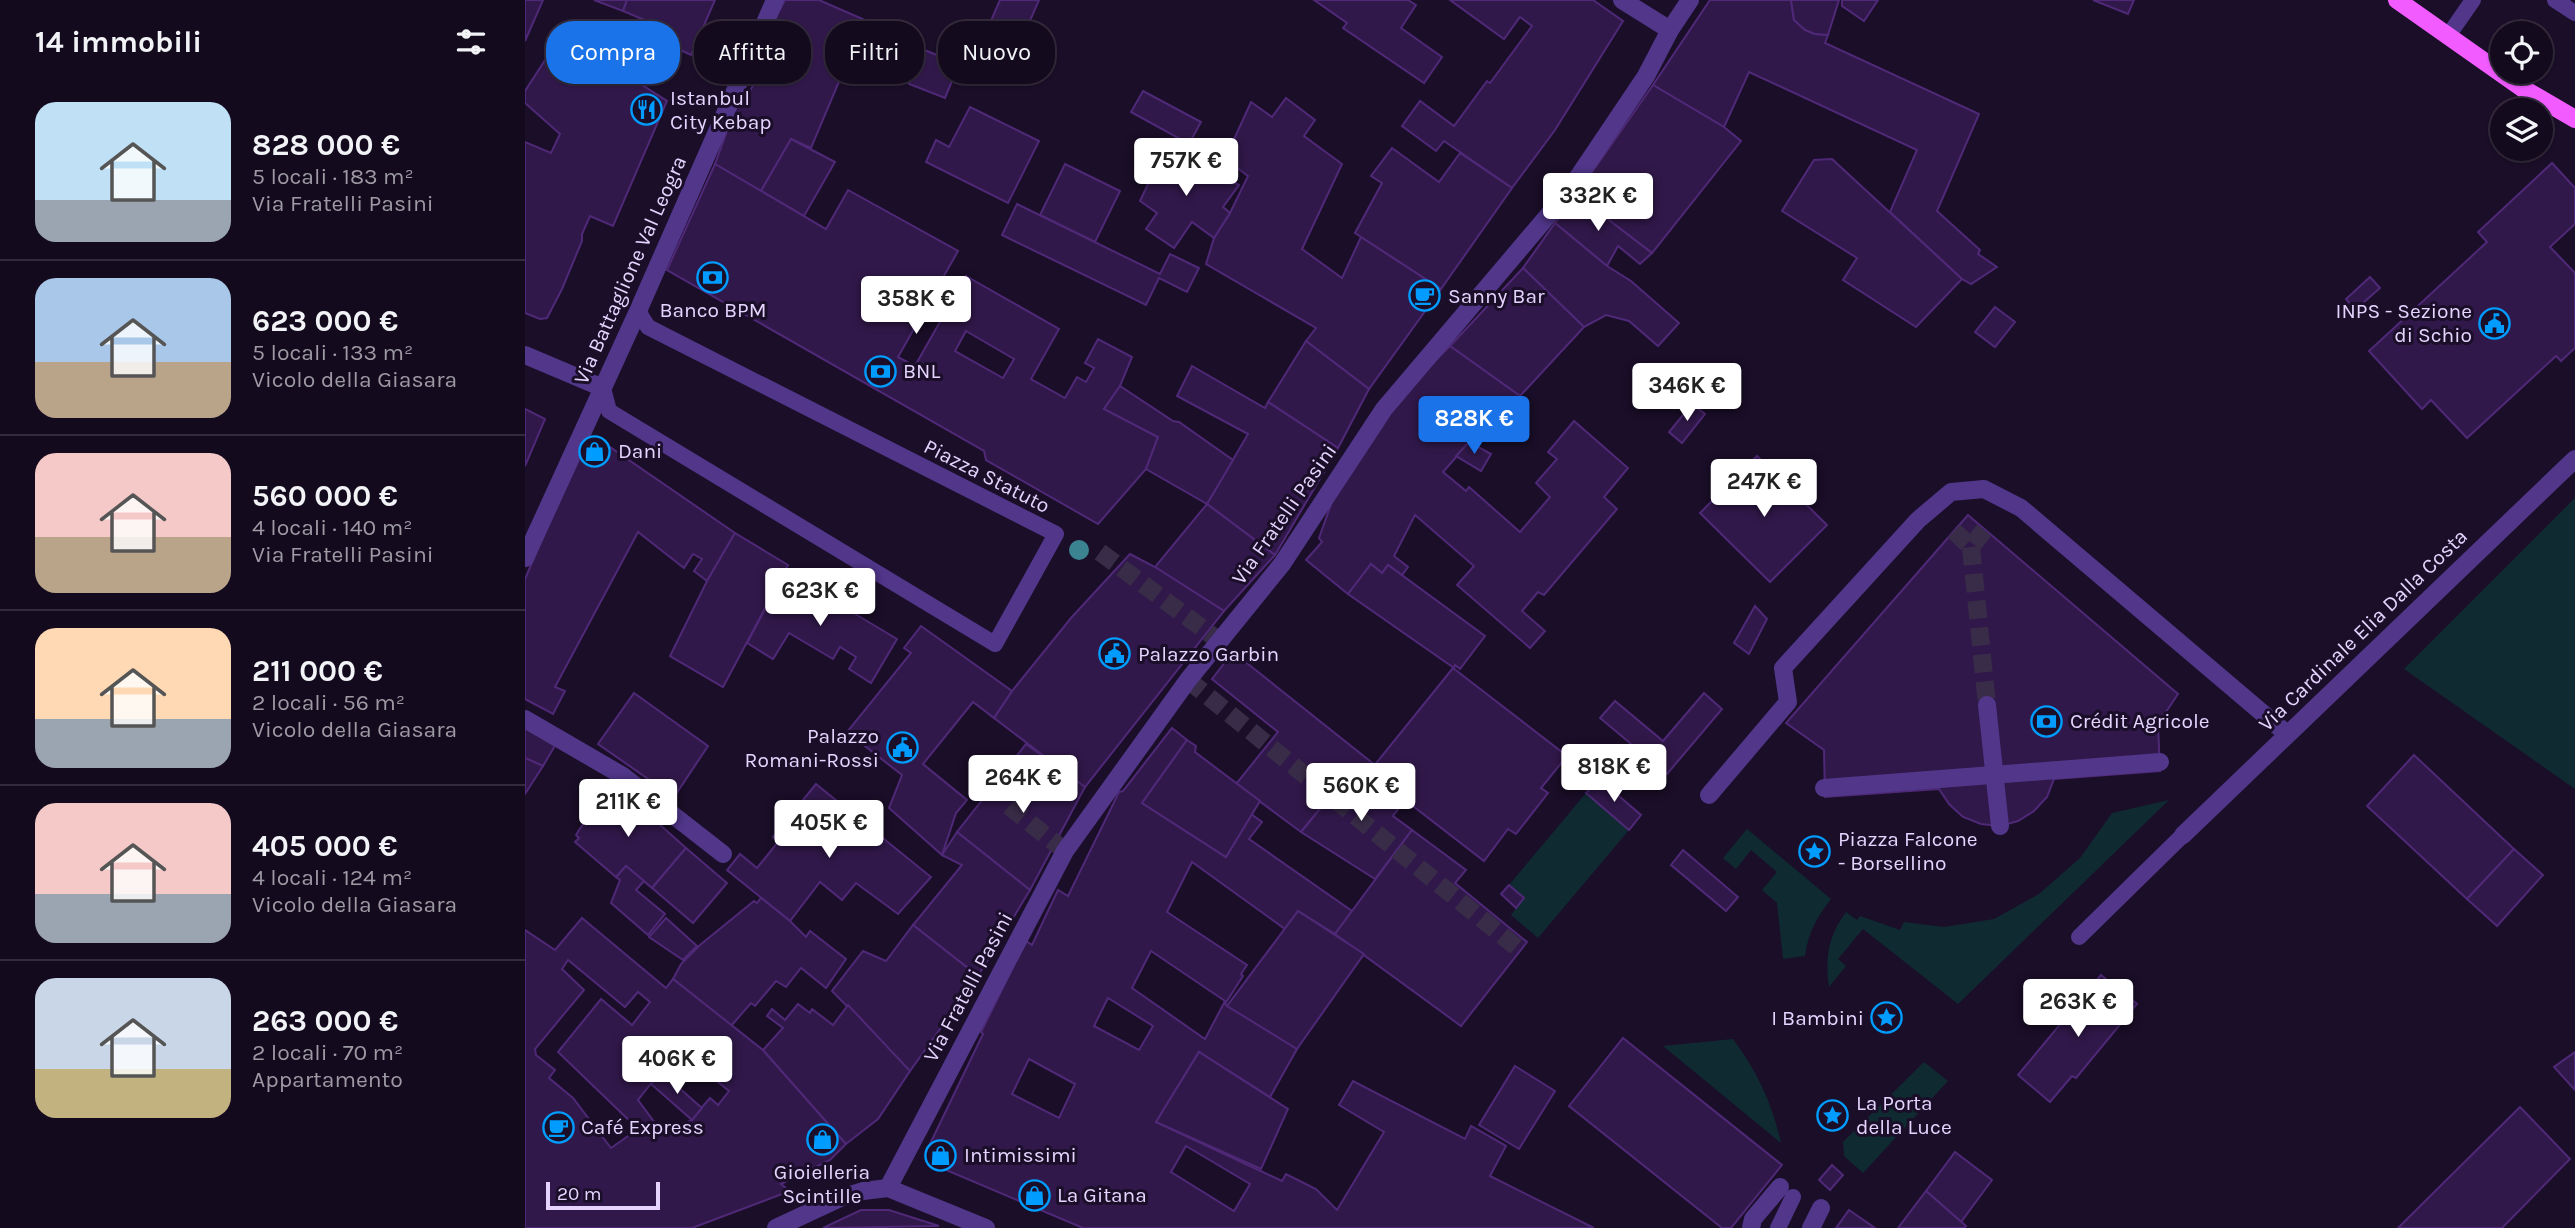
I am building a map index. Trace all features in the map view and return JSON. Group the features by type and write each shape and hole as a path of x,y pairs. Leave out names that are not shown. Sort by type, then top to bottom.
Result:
{"main road":[{"path":"2397,0 2522,88 2575,120"}],"street":[{"name":"Via Battaglione Val Leogra","path":"525,558 638,311 775,0"},
{"path":"1622,0 1670,30"},
{"name":"Via Fratelli Pasini","path":"888,1188 1065,851 1188,680 1282,564 1384,409 1568,192 1646,76 1670,30 1690,0"},
{"path":"525,355 603,388"},
{"name":"Via Cardinale Elia Dalla Costa","path":"2183,835 2575,459"},
{"path":"1709,795 1787,702 1783,668 1918,520 1951,492 1985,489 2021,508 2287,734"},
{"path":"1987,705 2000,826"},
{"path":"525,719 623,776 723,854"},
{"path":"1824,788 2160,762"},
{"path":"775,1228 839,1198 888,1188 986,1228"},
{"path":"1751,1228 1753,1219 1786,1192"},
{"path":"1811,1228 1821,1208"}],"lane":[{"path":"2448,36 2473,0"},
{"path":"2556,0 2575,13"},
{"name":"Piazza Statuto","path":"603,388 609,411 995,644 1056,534 648,327 638,311"},
{"path":"2079,937 2183,835"},
{"path":"1778,1228 1786,1192"}],"shaded area":[{"path":"2575,498 2575,789 2404,669"},
{"path":"1586,793 1629,830 1538,938 1511,915 1524,898 1509,885"},
{"path":"2169,800 1958,1004 1863,929 1838,959 1846,966 1829,987 1829,948 1835,930 1846,912 1857,920 1860,916 1900,930 1904,922 1944,927 1994,919 2039,894 2080,858 2112,813"},
{"path":"1747,829 1831,899 1814,926 1805,956 1783,959 1777,903 1762,890 1777,872 1751,850 1736,869 1723,858"},
{"path":"1733,1039 1763,1088 1781,1143 1663,1046"},
{"path":"1924,1062 1948,1081 1863,1173 1844,1156 1843,1142"}],"building":[{"path":"525,0 543,0 525,41"},
{"path":"594,0 627,0 623,11"},
{"path":"627,0 715,0 706,21 694,21 694,48 691,55 680,50 680,21 647,21 623,11"},
{"path":"785,0 819,0 865,20 825,21 825,84 838,84 811,148 791,139 761,191 715,164 737,103 742,105 754,84 811,84 811,21 774,21"},
{"path":"1000,0 1039,0 1030,21 991,21"},
{"path":"1314,0 1408,0 1416,5 1401,28 1442,57 1424,83 1343,28 1347,23"},
{"path":"1450,0 1593,0 1623,21 1555,130 1512,188 1444,141 1436,151 1402,126 1420,101 1454,126 1532,26 1520,17 1504,39"},
{"path":"1710,0 1791,0 1794,20 1805,30 1828,35 1825,43 1979,114 1937,211 1980,250 1978,254 1997,267 1971,284 1962,279 1890,212 1917,150 1749,72 1724,127 1653,85"},
{"path":"1791,0 1839,0 1828,35 1805,30 1794,20"},
{"path":"1842,0 1878,0 1864,21 1842,6"},
{"path":"2093,0 2134,0 2128,14"},
{"path":"924,50 938,55 938,84 951,84 945,98 909,84 924,84"},
{"path":"546,59 546,84 640,84 667,101 613,226 590,216 562,289 547,318 540,319 525,313 525,142 551,153 560,134 525,103 525,91"},
{"path":"1653,85 1724,127 1741,141 1652,253 1576,195"},
{"path":"1143,91 1201,122 1189,144 1131,112"},
{"path":"1286,98 1315,120 1304,136 1342,164 1302,249 1342,278 1361,237 1441,289 1369,389 1306,341 1316,328 1206,264 1214,238 1248,176 1225,159 1251,102 1272,117"},
{"path":"970,107 1039,141 1008,203 926,162 936,140 949,147"},
{"path":"791,139 835,162 804,216 761,191"},
{"path":"1166,146 1239,185 1223,207 1230,213 1214,238 1192,222 1174,248 1146,229 1157,213 1140,201"},
{"path":"1392,148 1439,182 1460,153 1512,188 1441,289 1355,233 1382,183 1371,176"},
{"path":"1832,159 1962,279 1916,327 1843,280 1857,258 1782,211 1814,160"},
{"path":"2552,163 2575,188 2575,224 2550,247 2575,273 2575,348 2561,361 2556,356 2467,438 2431,400 2422,409 2369,351 2487,242 2478,232"},
{"path":"715,164 826,229 848,190 958,251 898,357 909,363 907,368 912,371 966,276 1059,329 1031,379 1065,398 1077,377 1086,382 1094,368 1085,363 1098,339 1132,357 1120,386 1104,409 1158,437 1146,469 1098,524 986,460 984,451 667,270","holes":["966,331 1014,359 1003,378 955,351"]},
{"path":"1065,164 1120,191 1095,242 1040,215"},
{"path":"1576,195 1652,253 1640,264 1618,246 1607,266 1555,223"},
{"path":"1017,204 1160,274 1170,254 1199,268 1187,292 1159,278 1146,305 1002,235"},
{"path":"1555,223 1607,266 1631,281 1679,323 1658,346 1629,321 1606,315 1584,327 1523,268"},
{"path":"1523,268 1584,327 1520,396 1450,346"},
{"path":"2370,277 2380,288 2355,310 2346,299"},
{"path":"1995,307 2015,322 1995,347 1975,332"},
{"path":"1306,341 1369,389 1338,448 1268,402"},
{"path":"1450,346 1520,396 1507,412 1515,419 1509,426 1494,414 1443,472 1466,491 1469,487 1520,532 1550,497 1536,483 1557,459 1548,452 1574,421 1628,468 1604,497 1617,509 1544,595 1538,592 1522,611 1545,631 1530,648 1457,585 1474,566 1415,515 1394,556 1408,567 1402,575 1388,565 1382,573 1371,564 1348,594 1306,560 1322,542 1319,538 1340,479 1389,407"},
{"path":"1192,366 1265,408 1268,402 1338,448 1275,555 1207,504 1248,434 1177,396"},
{"path":"1120,386 1173,421 1179,422 1233,460 1207,504 1146,469 1158,437 1104,409"},
{"path":"1692,404 1705,414 1682,443 1669,432"},
{"path":"525,409 545,419 525,466"},
{"path":"1469,442 1491,454 1481,471 1456,456"},
{"path":"598,444 607,445 735,533 707,581 694,571 702,559 693,554 684,568 638,532 555,687 565,691 553,714 525,699 525,579 580,450"},
{"path":"1757,456 1827,525 1770,582 1700,513"},
{"path":"1207,504 1275,555 1224,611 1155,567"},
{"path":"1968,515 2178,694 2158,724 2160,771 2054,779 2047,797 2034,811 2018,821 2000,826 1981,824 1963,817 1949,804 1939,789 1825,797 1824,750 1786,723"},
{"path":"735,533 788,565 723,687 670,656 707,581"},
{"name":"Palazzo Garbin","path":"1130,554 1224,611 1085,787 994,718 1012,691 1071,618"},
{"path":"1371,564 1382,573 1388,565 1485,636 1460,669 1455,665 1454,668 1348,594"},
{"path":"785,572 897,639 871,683 849,669 856,657 840,647 833,659 789,633 773,659 747,643"},
{"path":"1755,606 1767,619 1749,654 1734,643"},
{"name":"Palazzo Romani-Rossi","path":"921,626 1012,691 994,718 973,702 923,764 967,800 956,813 942,855 889,808 902,775 847,732 911,653 904,648"},
{"path":"1233,652 1375,765 1369,772 1346,777 1301,832 1236,784 1278,732 1212,679"},
{"path":"1453,668 1567,756 1541,788 1548,793 1516,834 1508,829 1484,861 1369,772"},
{"path":"634,693 708,746 674,797 598,744"},
{"path":"1704,693 1722,709 1667,774 1600,718 1615,701 1663,741"},
{"path":"525,728 556,744 543,766 525,758"},
{"path":"1172,728 1187,740 1142,803 1226,857 1251,814 1262,822 1249,839 1352,911 1335,934 1298,911 1285,929 1192,862 1167,912 1247,965 1225,1004 1297,1049 1270,1097 1199,1052 1156,1122 1282,1181 1286,1174 1316,1189 1337,1210 1384,1132 1339,1105 1353,1081 1465,1139 1471,1126 1506,1146 1490,1176 1594,1228 1083,1228 939,1167 929,1146 983,1034 981,1032 1026,941 1032,945 1058,890 1068,896 1119,792 1123,791","holes":["1151,951 1225,1001 1205,1039 1132,988","1108,998 1153,1026 1139,1050 1094,1026","1029,1059 1075,1084 1059,1118 1012,1094","1186,1146 1250,1184 1234,1211 1171,1172"]},
{"path":"1187,740 1196,746 1195,752 1260,801 1226,857 1142,803"},
{"path":"1026,744 1085,787 1030,890 957,832"},
{"path":"2414,755 2514,849 2467,899 2367,806"},
{"path":"525,758 543,766 525,794"},
{"path":"1369,772 1405,800 1393,816 1412,830 1375,879 1301,832 1346,777"},
{"path":"1599,779 1641,815 1629,830 1586,793"},
{"path":"816,784 931,877 898,914 856,883 842,900 820,882 790,921 727,870 740,854 757,868 778,842 773,837"},
{"path":"619,788 686,848 652,888 626,866 616,877 575,842 584,823 589,824 593,819 587,814 610,790"},
{"path":"1412,830 1466,870 1455,883 1527,942 1461,1026 1335,934"},
{"path":"957,832 1030,890 978,976 913,925 962,865 942,855"},
{"path":"686,848 727,883 693,923 652,888"},
{"path":"2514,849 2543,875 2497,926 2467,899"},
{"path":"1683,850 1738,897 1726,911 1671,865"},
{"path":"626,866 644,881 636,890 665,914 648,935 611,903 620,880 616,877"},
{"path":"1509,885 1524,898 1516,908 1501,894"},
{"path":"761,898 806,937 810,931 846,959 826,988 801,968 786,987 776,981 755,1006 751,1003 731,1026 673,979 681,964 700,945"},
{"path":"1298,911 1364,954 1297,1049 1227,1006"},
{"path":"582,918 666,988 673,979 763,1050 846,1144 830,1160 781,1184 790,1191 692,1228 525,1228 525,930 555,950","holes":["568,960 625,1007 638,992 650,1002 632,1025 601,999 558,1052 638,1129 611,1148 573,1098 549,1078 555,1070 536,1055 535,1049 584,990 562,969","689,1059 729,1091 718,1105 710,1098 690,1121 661,1131 638,1100 665,1066 677,1074"]},
{"path":"666,918 697,946 683,960 649,937"},
{"path":"913,925 978,976 910,1071 832,991 863,951 886,961"},
{"path":"2101,975 2137,1004 2076,1078 2072,1076 2050,1102 2018,1075"},
{"path":"798,1004 810,1013 812,1009 833,1025 848,1005 910,1071 878,1119 846,1144 763,1050 783,1028 767,1016 772,1009 785,1020"},
{"path":"1623,1038 1782,1165 1731,1228 1722,1228 1569,1106"},
{"path":"1199,1052 1288,1109 1261,1169 1156,1122"},
{"path":"2575,1052 2575,1090 2554,1067"},
{"path":"1515,1066 1555,1091 1519,1149 1479,1125"},
{"path":"661,1072 702,1108 692,1120 651,1084"},
{"path":"2520,1107 2570,1159 2502,1228 2398,1228"},
{"path":"1955,1152 1992,1180 1961,1222 1926,1191"},
{"path":"1832,1165 1843,1175 1830,1190 1819,1180"},
{"path":"1926,1191 1966,1226 1898,1228"},
{"path":"861,1210 889,1210 939,1226 823,1228"},
{"path":"1849,1210 1875,1228 1836,1228"}],"tunnel":[{"path":"1954,531 1971,547 1985,529"},
{"path":"1971,547 1987,705"},
{"path":"1100,552 1218,640"},
{"path":"1188,680 1520,950"},
{"path":"1009,806 1065,851"}],"place":[{"name":"Istanbul City Kebap","path":"647,110"},
{"name":"Banco BPM","path":"713,278"},
{"name":"Sanny Bar","path":"1425,296"},
{"name":"INPS - Sezione di Schio","path":"2495,323"},
{"name":"BNL","path":"880,371"},
{"name":"Dani","path":"595,451"},
{"name":"Palazzo Garbin","path":"1115,654"},
{"name":"Crédit Agricole","path":"2047,721"},
{"name":"Palazzo Romani-Rossi","path":"902,748"},
{"name":"Piazza Falcone - Borsellino","path":"1815,851"},
{"name":"I Bambini","path":"1887,1018"},
{"name":"La Porta della Luce","path":"1833,1115"},
{"name":"Café Express","path":"558,1127"},
{"name":"Gioielleria Scintille","path":"822,1140"},
{"name":"Intimissimi","path":"941,1155"},
{"name":"La Gitana","path":"1034,1195"}]}
